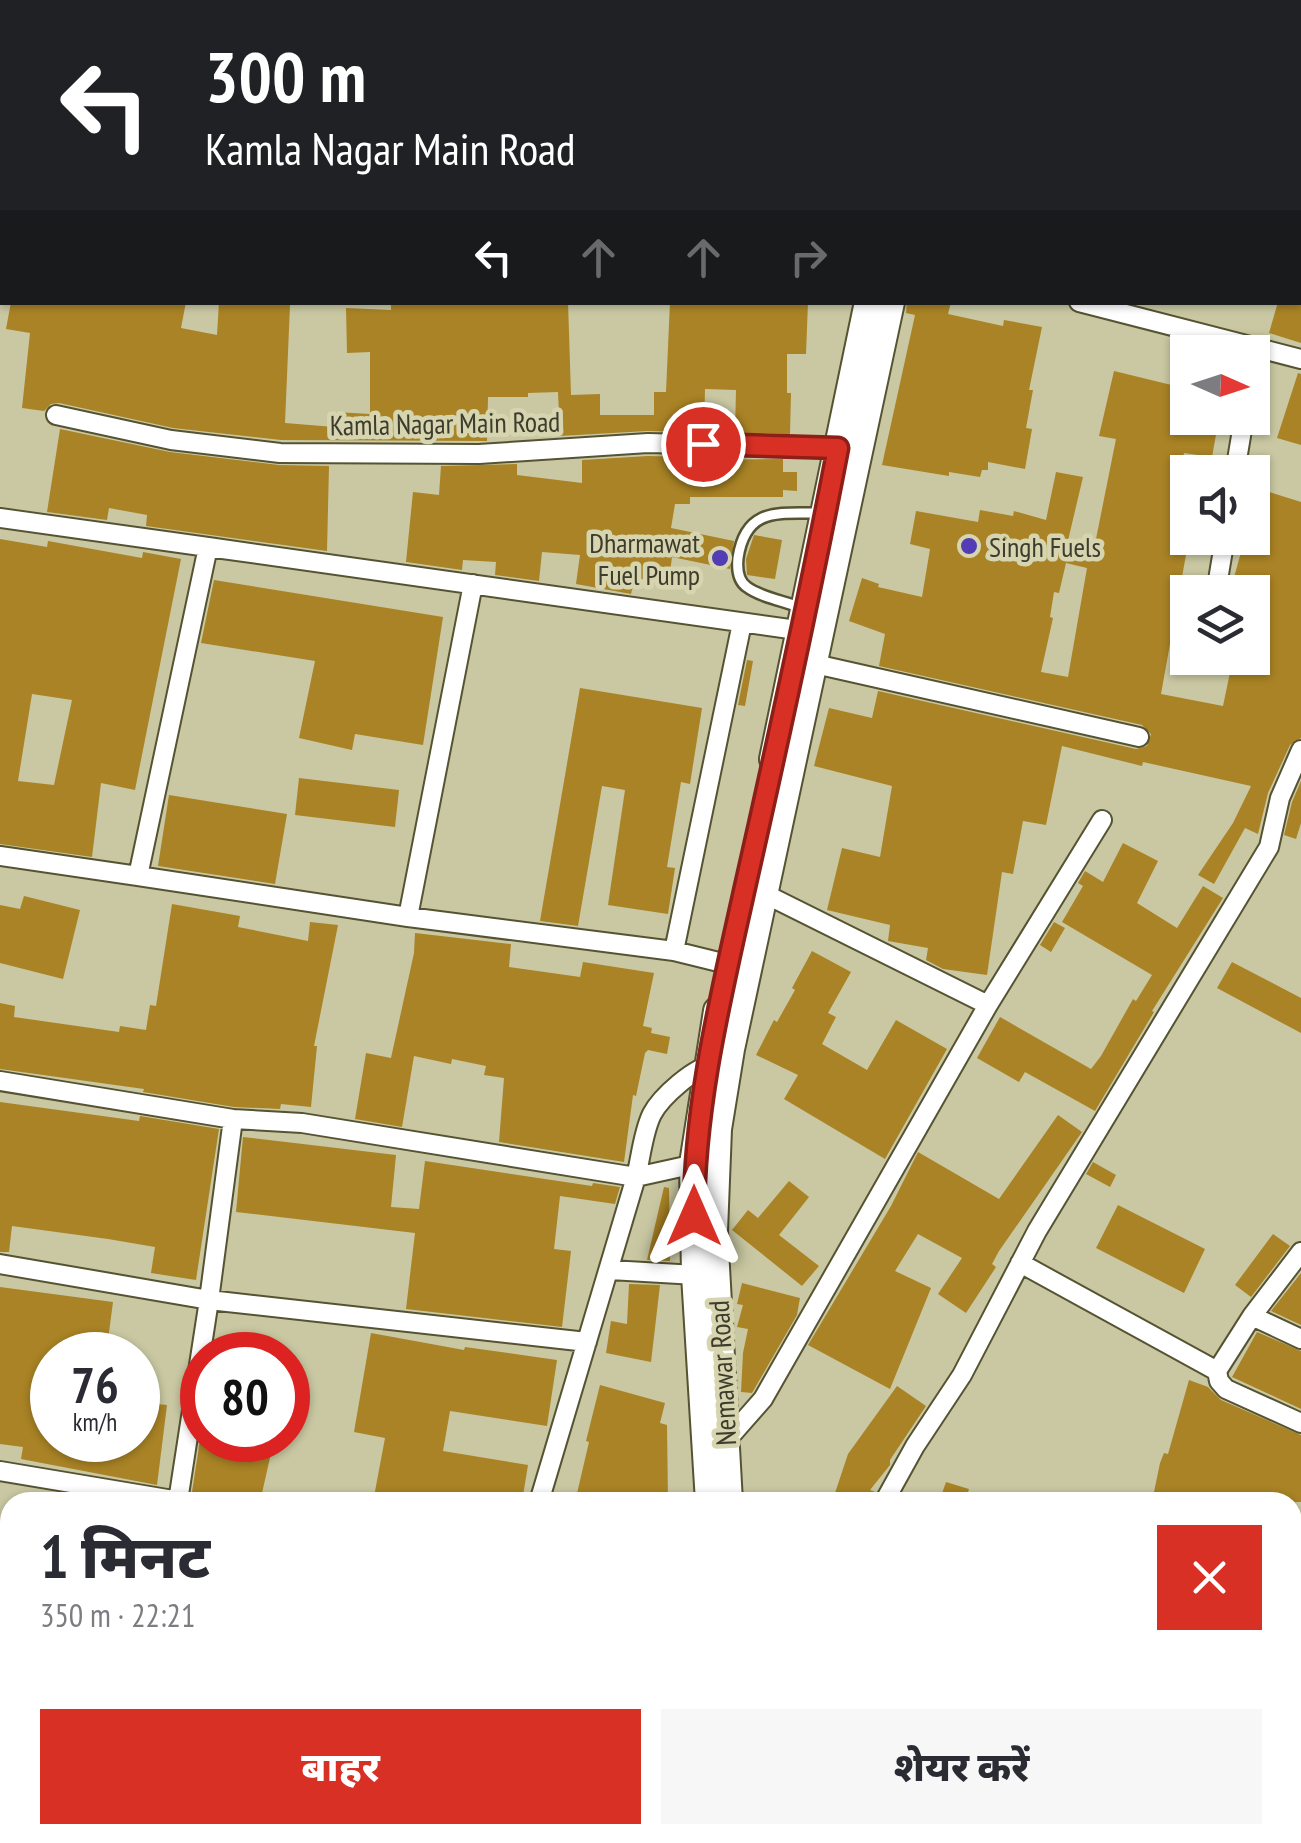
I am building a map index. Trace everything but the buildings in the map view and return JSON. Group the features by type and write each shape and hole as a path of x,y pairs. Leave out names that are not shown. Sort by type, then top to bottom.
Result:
{"highway":[{"name":"Nemawar Road","path":"738,966 763,894 815,664 810,624 826,513 869,305"},
{"name":"Nemawar Road","path":"709,1492 696,1275 705,1162 717,1129 717,1066 810,624 889,305"},
{"name":"Nemawar Road","path":"705,1162 714,1231 728,1492"}],"street":[{"path":"1089,305 1188,335"},
{"path":"1270,356 1301,359"},
{"name":"Kamla Nagar Main Road","path":"56,414 171,440 280,453 479,454 648,443 838,448"},
{"path":"0,518 742,622 810,624"},
{"path":"138,876 208,548"},
{"path":"408,916 473,584"},
{"path":"674,951 742,622"},
{"path":"815,664 1140,737"},
{"path":"890,1492 962,1375 1020,1263 1269,846 1280,798 1301,750"},
{"path":"726,1441 762,1399 988,1005 1102,820"},
{"path":"0,856 674,951 738,966"},
{"path":"763,894 988,1005"},
{"path":"542,1492 610,1270 653,1112 688,1075 717,1066"},
{"path":"0,1080 233,1119 302,1123 636,1177 705,1162"},
{"path":"182,1492 233,1119"},
{"path":"1300,1258 1252,1316 1217,1370 1219,1381 1233,1393 1301,1423"},
{"path":"1020,1263 1217,1370"},
{"path":"0,1264 209,1300 587,1342"},
{"path":"610,1270 696,1275"},
{"path":"1252,1316 1301,1338"},
{"path":"0,1471 123,1492"}],"lane":[{"path":"810,624 746,586 738,575 738,558 756,518 826,513"}],"place":[{"name":"Singh Fuels","path":"969,546"},
{"name":"Dharmawat Fuel Pump","path":"720,558"}],"route":[{"path":"694,1216 694,1164 709,1055 811,590 838,448 703,444"}]}
